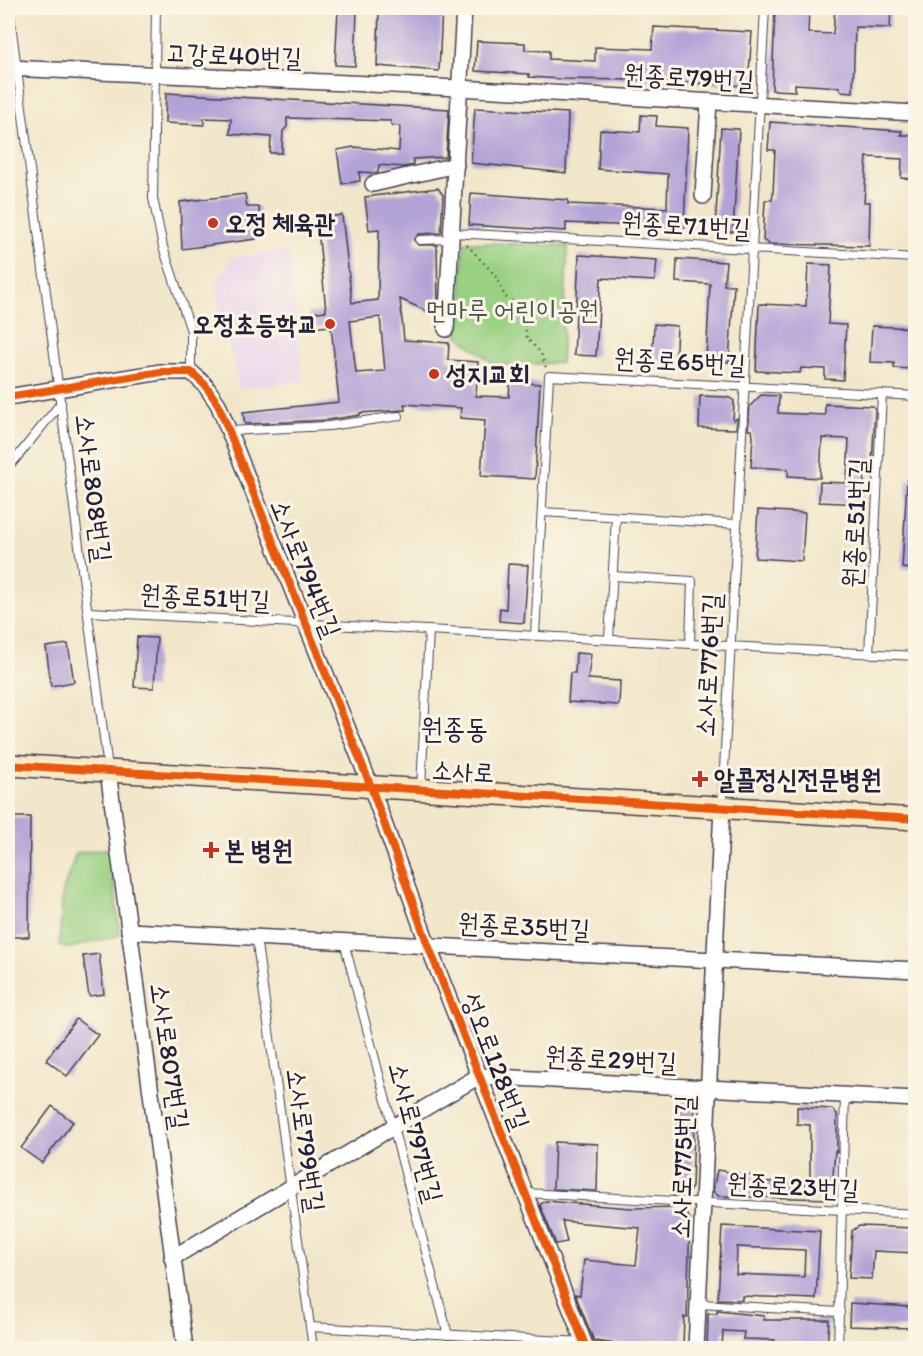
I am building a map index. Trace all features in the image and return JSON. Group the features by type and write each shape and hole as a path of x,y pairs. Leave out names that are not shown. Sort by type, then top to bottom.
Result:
{"street":[{"path":"446,329 464,8"},
{"name":"고강로40번길","path":"12,68 459,88"},
{"name":"원종로79번길","path":"459,88 915,113"},
{"path":"703,196 709,102"},
{"path":"373,184 456,165"},
{"path":"8,397 60,396 161,372 191,372"},
{"name":"소사로794번길","path":"191,372 205,385 218,404 371,787"},
{"name":"소사로","path":"8,765 915,819"},
{"name":"소사로807번길","path":"108,771 185,1348"},
{"name":"성오로128번길","path":"371,787 428,945 584,1346"},
{"name":"소사로775번길","path":"696,1348 700,1304 722,807"},
{"name":"원종로35번길","path":"129,931 915,969"},
{"path":"172,1258 479,1076"},
{"name":"원종로29번길","path":"479,1076 915,1099"}],"lane":[{"name":"소사로808번길","path":"9,8 12,68 60,396 108,771"},
{"path":"156,8 153,198 163,247 191,331 191,372"},
{"name":"소사로776번길","path":"722,807 765,8"},
{"name":"원종로71번길","path":"420,240 453,236 915,258"},
{"path":"535,635 549,376"},
{"name":"원종로65번길","path":"549,376 915,396"},
{"name":"원종로51번길","path":"869,654 882,394"},
{"path":"8,465 13,462 60,396"},
{"path":"229,431 329,426 399,416"},
{"path":"542,512 737,524"},
{"path":"609,639 616,516"},
{"path":"613,576 692,581 690,644"},
{"name":"원종로51번길","path":"89,612 915,656"},
{"path":"421,790 429,630"},
{"name":"소사로799번길","path":"256,937 313,1348"},
{"name":"소사로797번길","path":"344,941 448,1335"},
{"path":"838,1348 845,1095"},
{"name":"원종로23번길","path":"525,1193 915,1214"},
{"path":"700,1304 840,1312"},
{"path":"310,1327 448,1335 603,1348"}],"path":[{"path":"453,236 495,274 505,297 521,306 527,338 541,353 549,376"}],"shaded area":[{"path":"289,250 303,381 240,389 214,286 232,258"}],"green space":[{"name":"먼마루 어린이공원","path":"464,242 568,246 561,363 495,365 458,336"},
{"path":"110,848 120,935 69,948 59,946 63,891 76,853"}],"building":[{"path":"396,8 442,8 439,71 377,66 379,12 396,12"},
{"path":"775,8 809,8 808,33 833,34 835,8 891,8 890,28 855,27 853,92 840,91 840,87 795,84 795,91 772,90"},
{"path":"338,10 357,11 355,66 335,65"},
{"path":"654,27 752,32 748,86 561,79 529,77 529,74 475,71 477,41 525,43 525,50 549,51 549,59 595,61 595,47 652,49"},
{"path":"166,93 449,109 446,157 413,159 413,165 404,167 379,165 378,173 359,172 360,181 342,184 337,150 354,147 399,151 400,126 391,125 391,121 287,118 287,127 283,131 282,153 270,153 271,137 230,134 231,119 204,118 204,125 165,123"},
{"path":"475,108 568,113 566,173 471,163"},
{"path":"641,115 657,116 656,126 688,128 684,228 566,223 566,231 469,225 471,193 568,200 568,204 667,208 668,174 598,169 600,130 640,132"},
{"path":"770,122 902,131 901,135 915,135 915,179 901,178 902,159 867,157 864,202 870,202 869,246 769,244 763,240 765,200 772,200 773,194 775,150 768,150"},
{"path":"721,128 739,129 733,232 715,232"},
{"path":"438,188 443,195 441,233 419,234 414,240 418,245 437,245 438,306 434,305 433,314 400,299 404,340 449,343 448,360 478,362 476,396 509,397 510,382 540,384 535,479 481,476 485,420 460,418 461,408 404,404 405,410 360,413 360,415 328,420 245,424 243,412 339,402 331,326 310,328 308,313 326,311 317,218 342,215 352,303 378,300 379,229 369,230 365,197","holes":["380,317 385,371 356,373 350,321"]},
{"path":"245,194 247,207 259,207 260,225 256,227 256,239 182,249 180,202"},
{"path":"579,255 657,260 655,281 601,278 596,356 574,355"},
{"path":"677,259 726,262 724,285 734,285 729,362 706,361 710,284 676,282"},
{"path":"808,264 831,265 828,324 846,325 843,380 825,379 825,369 801,368 800,373 756,371 759,304 806,306"},
{"path":"654,324 677,326 675,367 652,366"},
{"path":"872,326 914,328 913,369 894,368 894,363 870,362"},
{"path":"761,395 779,396 778,413 825,415 825,404 873,406 875,409 872,464 865,464 863,504 819,502 820,482 847,483 849,439 822,438 820,478 788,476 788,469 751,467 753,437 752,430 748,430 750,406"},
{"path":"700,396 728,397 734,401 733,421 737,418 736,429 699,428"},
{"path":"907,480 915,480 915,569 902,568"},
{"path":"758,510 805,513 802,561 755,558"},
{"path":"508,564 528,565 524,623 499,621 500,608 506,609"},
{"path":"137,637 157,638 154,688 134,687"},
{"path":"68,644 74,682 51,686 46,647"},
{"path":"576,653 591,654 588,679 620,681 619,705 568,702 570,673 575,673"},
{"path":"8,817 30,817 29,937 8,937"},
{"path":"99,954 104,994 89,996 83,956"},
{"path":"76,1019 98,1035 67,1076 46,1060"},
{"path":"679,1098 691,1098 695,1102 692,1187 688,1193 673,1193"},
{"path":"52,1106 73,1122 42,1163 21,1148"},
{"path":"797,1107 832,1109 837,1114 837,1152 835,1151 831,1199 718,1196 713,1191 717,1170 755,1176 755,1181 810,1184 810,1125 797,1124"},
{"path":"555,1142 598,1144 597,1191 553,1189"},
{"path":"545,1201 631,1208 683,1207 690,1219 687,1317 684,1317 683,1345 679,1348 627,1348 626,1345 594,1341 575,1294 580,1295 584,1260 636,1265 640,1228 562,1221 567,1242 556,1244 540,1205"},
{"path":"722,1226 820,1231 816,1299 742,1296 742,1300 718,1299","holes":["737,1247 805,1250 804,1277 736,1274"]},
{"path":"859,1226 915,1228 915,1253 874,1251 872,1279 849,1278 852,1231"},
{"path":"850,1303 910,1307 909,1328 849,1326"},
{"path":"717,1311 764,1316 764,1320 829,1320 827,1348 775,1348 775,1340 743,1339 744,1332 723,1331 722,1348 707,1348 708,1314 717,1314"}],"cycle path":[{"path":"8,397 161,372 191,372 205,385 218,404 371,787 428,945 586,1348"},
{"path":"8,765 916,819"}],"place":[{"name":"오정 체육관","path":"213,223"},
{"name":"오정초등학교","path":"330,324"},
{"name":"성지교회","path":"434,374"},
{"name":"알콜정신전문병원","path":"700,779"},
{"name":"본 병원","path":"211,850"}],"district":[{"name":"원종동","path":"454,728"}]}
